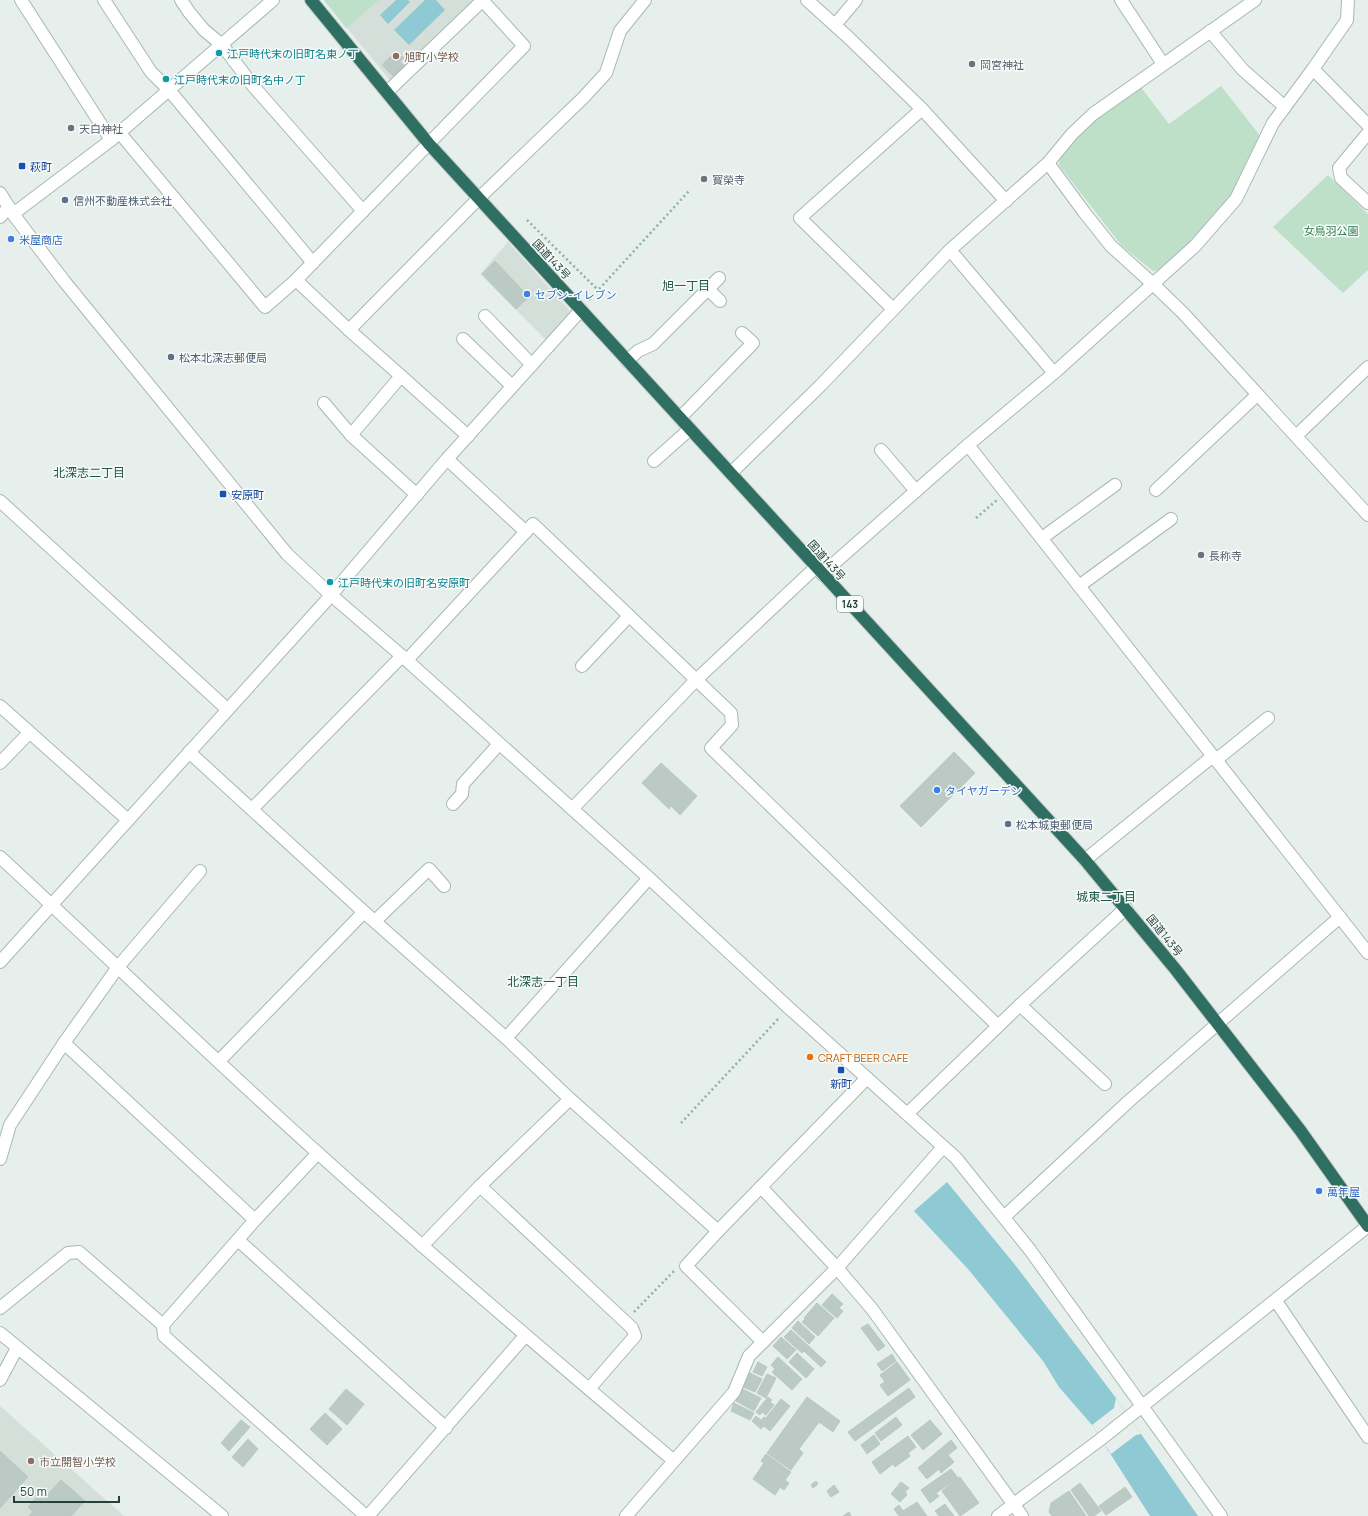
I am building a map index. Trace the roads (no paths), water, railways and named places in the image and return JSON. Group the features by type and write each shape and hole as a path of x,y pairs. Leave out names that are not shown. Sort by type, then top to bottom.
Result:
{"highway":[{"name":"国道143号","path":"311,0 428,144 1085,860 1126,908 1218,1023 1300,1130 1368,1226"}],"street":[{"path":"20,0 115,136 265,307 313,263 524,46 483,0 387,92"},
{"path":"104,0 151,72 169,90 313,263"},
{"path":"181,0 204,30 222,45 254,87 362,211"},
{"path":"0,217 11,211 115,136 273,0"},
{"path":"349,330 478,199 583,98 606,73 620,31 645,0"},
{"path":"807,0 922,109 1006,201"},
{"path":"835,25 856,0"},
{"path":"1121,0 1163,64"},
{"path":"731,473 821,385 950,250 1048,163 1072,134 1093,114 1256,0"},
{"path":"572,809 696,680 819,571 916,491 1054,373 1195,246 1236,199 1273,123 1313,70 1347,20 1348,0"},
{"path":"1210,31 1243,70 1284,107"},
{"path":"1313,70 1368,125"},
{"path":"893,309 800,218 922,109"},
{"path":"1368,133 1339,168 1342,178 1368,203"},
{"path":"1048,163 1111,246 1182,313 1368,515"},
{"path":"0,193 11,211 64,281 287,554 649,878 789,1008 956,1158 1030,1250 1221,1516"},
{"path":"950,250 1054,373"},
{"path":"627,361 638,351 652,344 719,278"},
{"path":"296,280 349,330 468,436"},
{"path":"708,289 720,301"},
{"path":"0,962 331,594 447,459 581,310"},
{"path":"485,316 532,365"},
{"path":"680,418 756,340 742,333"},
{"path":"463,339 512,386"},
{"path":"1296,436 1368,367"},
{"path":"351,435 401,376"},
{"path":"1156,490 1257,395"},
{"path":"324,403 351,435 417,495"},
{"path":"654,462 690,429"},
{"path":"968,445 1368,953"},
{"path":"881,450 916,491"},
{"path":"447,459 526,532"},
{"path":"1042,538 1115,485"},
{"path":"0,501 227,709"},
{"path":"1079,586 1170,519"},
{"path":"252,809 404,658 533,524 731,713 732,725 711,748 998,1026"},
{"path":"582,666 629,616"},
{"path":"0,706 128,820"},
{"path":"1085,860 1268,718"},
{"path":"0,763 29,733"},
{"path":"453,804 462,794 463,784 499,744"},
{"path":"189,752 364,912 506,1038 570,1099 718,1231"},
{"path":"0,857 318,1153 525,1336 673,1460"},
{"path":"375,921 429,869 444,886"},
{"path":"0,1159 10,1125 64,1043 118,967 200,871"},
{"path":"506,1038 649,878"},
{"path":"907,1114 1020,1005 1126,908"},
{"path":"219,1061 364,912"},
{"path":"1004,1217 1129,1101 1340,917"},
{"path":"1020,1005 1105,1084"},
{"path":"64,1043 256,1220"},
{"path":"763,1342 686,1266 718,1231 867,1078"},
{"path":"422,1246 480,1186 570,1099"},
{"path":"629,1515 673,1460 734,1392 749,1356 837,1268 943,1147"},
{"path":"163,1325 256,1220 318,1153"},
{"path":"480,1186 632,1328 635,1336 589,1389"},
{"path":"761,1187 837,1268 872,1309 1022,1516"},
{"path":"998,1516 1102,1440 1368,1226"},
{"path":"238,1240 446,1428"},
{"path":"0,1308 68,1252 80,1252 163,1325 164,1336 367,1516 446,1428 525,1336"},
{"path":"1276,1301 1368,1437"},
{"path":"0,1333 222,1516"},
{"path":"0,1380 17,1348"}],"water":[{"path":"396,0 408,0 410,2 388,24 380,15"},
{"path":"425,0 436,0 445,10 409,45 394,30"},
{"path":"947,1182 1016,1266 1116,1398 1198,1516 1150,1516 1092,1425 1059,1387 1043,1361 968,1269 914,1211"}],"place":[{"name":"江戸時代末の旧町名東ノ丁","path":"219,53"},
{"name":"旭町小学校","path":"396,56"},
{"name":"岡宮神社","path":"972,64"},
{"name":"江戸時代末の旧町名中ノ丁","path":"166,79"},
{"name":"天白神社","path":"71,128"},
{"name":"萩町","path":"22,166"},
{"name":"寳榮寺","path":"704,179"},
{"name":"信州不動産株式会社","path":"65,200"},
{"name":"米屋商店","path":"11,239"},
{"name":"セブン-イレブン","path":"527,294"},
{"name":"松本北深志郵便局","path":"171,357"},
{"name":"安原町","path":"223,494"},
{"name":"長称寺","path":"1201,555"},
{"name":"江戸時代末の旧町名安原町","path":"330,582"},
{"name":"タイヤガーデン","path":"937,790"},
{"name":"松本城東郵便局","path":"1008,824"},
{"name":"CRAFT BEER CAFE","path":"810,1057"},
{"name":"新町","path":"841,1070"},
{"name":"萬年屋","path":"1319,1191"},
{"name":"市立開智小学校","path":"31,1461"}],"district":[{"name":"旭一丁目","path":"686,285"},
{"name":"北深志二丁目","path":"89,472"},
{"name":"城東二丁目","path":"1106,896"},
{"name":"北深志一丁目","path":"543,981"}],"park label":[{"name":"女鳥羽公園","path":"1331,230"}]}
